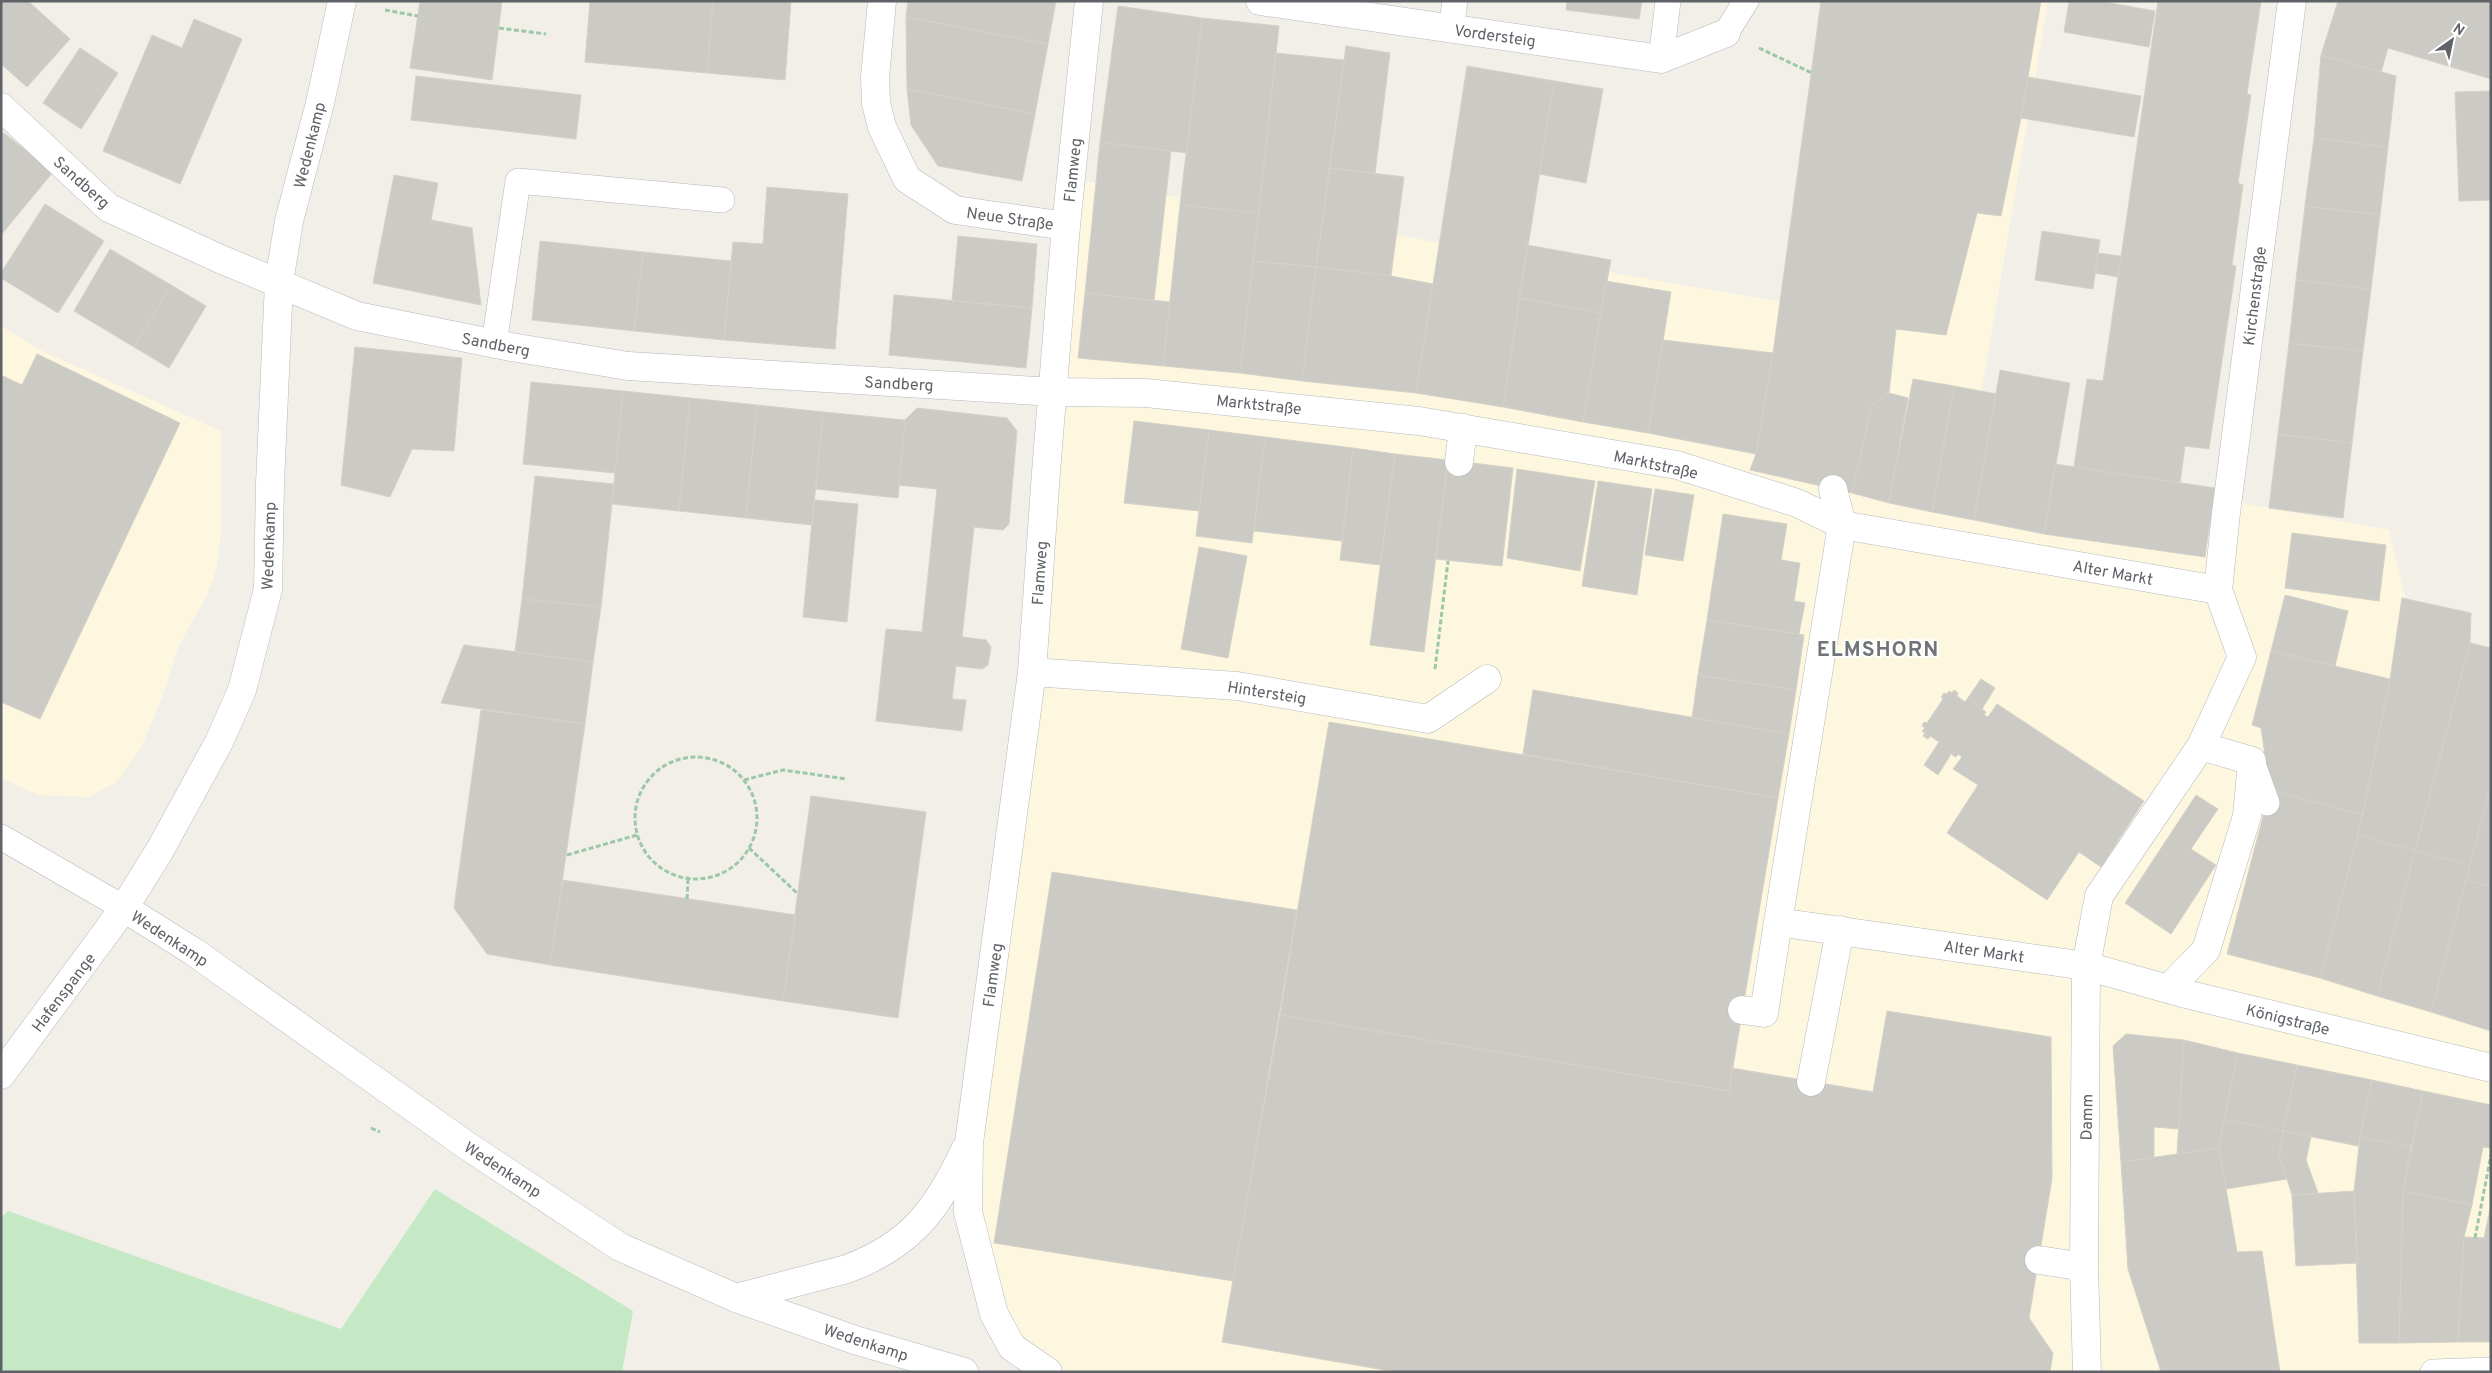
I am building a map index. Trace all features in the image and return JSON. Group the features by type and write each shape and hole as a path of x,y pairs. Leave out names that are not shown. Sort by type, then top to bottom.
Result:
{"street":[{"name":"Wedenkamp","path":"342,1 320,103 289,221 279,282 270,484 268,589 253,656 242,690 219,742 160,850 124,908 194,952 466,1145 620,1247 736,1298 855,1340 959,1371"},
{"name":"Neue Straße","path":"882,1 875,77 876,103 882,127 907,179 955,210 1066,226"},
{"name":"Flamweg","path":"1048,1372 1012,1347 994,1314 968,1212 968,1143 1032,672 1066,226 1089,1"},
{"name":"Vordersteig","path":"1260,1 1661,59 1726,33"},
{"name":"Kirchenstraße","path":"2218,590 2223,534 2292,1"},
{"name":"Sandberg","path":"1,107 109,208 218,258 357,316 494,344 628,366 1054,392"},
{"name":"Marktstraße","path":"1054,392 1146,393 1419,421 1463,428 1677,465 1797,503 1842,525"},
{"path":"1459,462 1463,428"},
{"path":"1742,1010 1764,1013 1769,934 1776,869 1842,525 1832,489"},
{"name":"Alter Markt","path":"1842,525 2218,590"},
{"path":"2086,966 2099,896 2201,746 2242,657 2218,590"},
{"name":"Hintersteig","path":"1032,672 1237,686 1428,719"},
{"path":"1428,719 1488,679"},
{"path":"2168,989 2206,950 2247,816 2252,761 2201,746"},
{"name":"Hafenspange","path":"1,1075 124,908"},
{"path":"1812,1082 1840,930"},
{"name":"Alter Markt","path":"1769,934 1840,930 2086,966"},
{"name":"Königstraße","path":"2086,966 2168,989 2491,1068"},
{"name":"Damm","path":"2086,966 2084,1267 2087,1372"},
{"name":"Flamweg","path":"736,1298 847,1269 865,1262 907,1237 937,1204 951,1181 968,1143"},
{"path":"2039,1260 2084,1267"}],"lane":[{"path":"1451,29 1455,1"},
{"path":"1661,59 1668,1"},
{"path":"1726,33 1732,1"},
{"path":"1726,33 1746,1"},
{"path":"494,344 518,180 722,200"},
{"path":"2252,761 2267,803"},
{"path":"1,837 124,908"},
{"path":"2433,1372 2491,1370"}],"path":[{"path":"385,10 418,16"},
{"path":"499,28 546,34"},
{"path":"1726,33 1812,73"},
{"path":"1428,719 1448,561"},
{"path":"703,758 726,765 744,780 755,802 756,826 750,848 734,867 712,878 688,879 666,872 647,856 637,835 635,811 642,789 658,770 679,759 703,758"},
{"path":"744,780 784,770 846,779"},
{"path":"567,855 637,835"},
{"path":"750,848 798,894"},
{"path":"686,899 688,879"},
{"path":"2475,1238 2491,1155"}],"shaded area":[{"path":"1860,1 2048,1 1971,453 2389,530 2418,649 2491,679 2491,1372 1048,1372 994,1314 968,1212 1071,179 1811,307"},
{"path":"1,326 44,352 221,431 221,534 216,571 205,600 178,648 162,698 141,748 116,782 89,797 39,795 1,778"}],"green space":[{"path":"435,1189 633,1311 622,1372 1,1372 1,1218 8,1211 341,1329"}],"building":[{"path":"1,1 28,1 70,39 27,87 1,64"},
{"path":"420,1 502,1 492,80 410,68"},
{"path":"590,1 713,1 707,73 585,62"},
{"path":"713,1 791,1 785,80 707,73"},
{"path":"908,1 1056,1 1048,44 906,17"},
{"path":"1567,1 1642,1 1639,19 1566,10"},
{"path":"1821,1 2041,1 2021,118 2001,216 1977,213 1946,335 1896,329 1889,393 1872,405 1852,493 1750,470 1756,454 1773,353"},
{"path":"2069,1 2099,1 2155,11 2149,47 2064,32"},
{"path":"2158,1 2261,1 2247,94 2251,95 2238,183 2243,185 2232,265 2236,266 2209,449 2185,446 2180,483 2074,467 2087,379 2103,381"},
{"path":"2338,1 2484,1 2491,3 2491,79 2388,48 2381,72 2321,55"},
{"path":"1118,6 1202,18 1187,153 1100,142"},
{"path":"906,17 1048,44 1035,114 907,89"},
{"path":"1202,18 1279,26 1259,213 1180,205"},
{"path":"194,19 242,39 180,184 103,151 152,35 182,48"},
{"path":"1346,46 1390,53 1375,173 1330,168"},
{"path":"80,48 118,73 81,129 43,103"},
{"path":"1276,53 1344,60 1316,267 1253,261"},
{"path":"2321,55 2396,76 2388,147 2314,138"},
{"path":"1467,66 1554,81 1503,407 1416,393"},
{"path":"416,76 581,95 576,139 411,120"},
{"path":"2028,77 2141,96 2134,137 2021,118"},
{"path":"1554,81 1603,89 1586,183 1539,174"},
{"path":"907,89 1035,114 1022,181 938,166 911,125"},
{"path":"2491,91 2491,200 2459,201 2455,92"},
{"path":"4,133 53,172 1,235 1,135"},
{"path":"2314,138 2388,147 2380,215 2305,206"},
{"path":"1100,142 1171,151 1154,301 1085,293"},
{"path":"1330,168 1404,177 1391,276 1316,267"},
{"path":"394,175 438,183 431,220 472,228 481,305 373,283"},
{"path":"767,187 848,194 835,349 724,340 733,242 763,244"},
{"path":"45,204 104,241 58,313 1,278 1,273"},
{"path":"1180,205 1259,213 1240,373 1163,366"},
{"path":"2305,206 2380,215 2371,289 2296,280"},
{"path":"2042,231 2100,240 2093,289 2035,280"},
{"path":"958,236 1037,244 1032,308 952,301"},
{"path":"540,241 643,252 634,331 532,320"},
{"path":"1527,245 1611,260 1601,313 1519,298"},
{"path":"110,249 171,285 134,347 74,311"},
{"path":"643,252 731,261 724,340 634,331"},
{"path":"2098,253 2121,256 2118,277 2095,273"},
{"path":"1253,261 1316,267 1302,381 1240,373"},
{"path":"1316,267 1391,276 1433,284 1416,393 1302,381"},
{"path":"2296,280 2371,289 2363,351 2289,343"},
{"path":"1606,281 1671,292 1648,433 1583,422"},
{"path":"171,285 206,306 169,368 134,347"},
{"path":"1085,293 1170,302 1163,366 1078,358"},
{"path":"894,295 1032,308 1026,368 889,355"},
{"path":"1519,298 1601,313 1583,422 1503,407"},
{"path":"1663,340 1773,353 1756,454 1648,433"},
{"path":"2289,343 2363,351 2352,443 2278,434"},
{"path":"355,347 462,358 454,451 412,449 390,497 341,485"},
{"path":"37,354 180,423 40,719 1,702 1,375 22,385"},
{"path":"2000,370 2070,383 2044,534 1974,520"},
{"path":"1913,379 1954,386 1932,512 1889,503"},
{"path":"531,382 623,391 615,473 523,464"},
{"path":"1954,386 1996,394 1974,520 1932,512"},
{"path":"623,391 690,398 679,511 612,504"},
{"path":"1889,393 1908,398 1889,503 1852,493 1872,405"},
{"path":"690,398 757,405 746,518 679,511"},
{"path":"757,405 823,412 812,525 746,518"},
{"path":"917,408 1007,418 1017,431 1009,524 1003,530 974,527 962,637 986,640 991,647 988,665 982,669 956,666 952,699 966,700 962,731 876,721 886,629 922,632 937,489 899,485 905,420"},
{"path":"823,412 905,420 898,498 816,489"},
{"path":"1134,421 1209,430 1199,511 1124,503"},
{"path":"1209,430 1265,437 1252,543 1196,536"},
{"path":"2278,434 2352,443 2343,518 2269,508"},
{"path":"1265,437 1353,448 1342,541 1254,531"},
{"path":"1353,448 1395,454 1380,565 1340,560"},
{"path":"1395,454 1448,460 1424,652 1370,645"},
{"path":"1448,460 1513,468 1502,566 1436,559"},
{"path":"2055,464 2215,488 2205,557 2044,534"},
{"path":"1517,469 1595,481 1580,571 1507,558"},
{"path":"535,476 614,484 601,607 522,599"},
{"path":"1598,481 1652,489 1637,595 1582,586"},
{"path":"1655,489 1694,495 1683,561 1645,555"},
{"path":"814,500 858,504 847,622 803,617"},
{"path":"1723,514 1787,524 1781,560 1800,563 1794,601 1805,603 1799,634 1707,620"},
{"path":"2292,533 2386,545 2379,601 2285,588"},
{"path":"1199,547 1247,556 1228,658 1181,649"},
{"path":"2285,595 2348,611 2335,666 2271,651"},
{"path":"2402,598 2471,613 2470,643 2415,851 2358,835 2390,679"},
{"path":"522,599 601,607 593,662 515,652"},
{"path":"1707,620 1804,635 1796,690 1698,675"},
{"path":"2470,643 2491,648 2491,784 2470,865 2415,851"},
{"path":"464,645 593,662 585,724 441,703"},
{"path":"2271,651 2390,679 2363,815 2270,790 2261,728 2252,725"},
{"path":"1698,675 1796,690 1789,734 1692,718"},
{"path":"1981,679 1995,688 1982,709 1986,712 1984,715 1988,717 1997,704 2144,801 2101,867 2079,852 2047,900 1947,833 1978,785 1953,769 1962,757 1958,754 1956,757 1952,755 1953,751 1938,775 1924,765 1939,742 1930,736 1928,739 1923,736 1925,733 1922,731 1925,728 1922,726 1924,722 1927,723 1943,699 1941,697 1944,693 1947,694 1949,691 1952,693 1954,690 1958,693 1957,696 1965,702"},
{"path":"1533,690 1789,734 1778,798 1523,754"},
{"path":"481,710 585,724 550,965 487,954 454,908"},
{"path":"1329,722 1778,798 1729,1091 1280,1015"},
{"path":"2491,784 2491,887 2466,880"},
{"path":"2270,790 2363,815 2320,978 2227,954"},
{"path":"2196,795 2218,809 2191,849 2216,865 2171,934 2125,903"},
{"path":"811,796 926,812 898,1018 783,1001"},
{"path":"2358,835 2415,851 2377,996 2320,978"},
{"path":"2415,851 2470,865 2431,1012 2377,996"},
{"path":"1052,872 1297,910 1233,1281 994,1243"},
{"path":"563,880 796,915 783,1001 550,965"},
{"path":"2466,880 2491,887 2491,1031 2431,1012"},
{"path":"1887,1011 2051,1037 2052,1179 2029,1318 2053,1353 2050,1372 1396,1372 1222,1342 1280,1015 1729,1091 1732,1068 1873,1092"},
{"path":"2126,1034 2184,1040 2179,1129 2154,1127 2154,1158 2121,1162 2113,1046"},
{"path":"2184,1040 2238,1053 2219,1148 2177,1154"},
{"path":"2238,1053 2297,1065 2283,1131 2224,1119"},
{"path":"2297,1065 2372,1080 2358,1146 2283,1131"},
{"path":"2372,1080 2423,1091 2411,1147 2360,1137"},
{"path":"2423,1091 2491,1105 2491,1148 2483,1147 2472,1205 2403,1191"},
{"path":"2224,1119 2283,1131 2279,1154 2287,1179 2226,1189 2219,1148"},
{"path":"2283,1131 2311,1137 2306,1160 2318,1193 2292,1195 2279,1154"},
{"path":"2360,1137 2411,1147 2403,1191 2399,1343 2359,1343 2354,1191"},
{"path":"2219,1148 2237,1252 2262,1251 2280,1372 2161,1372 2128,1269 2121,1162"},
{"path":"2354,1191 2358,1263 2296,1266 2292,1195"},
{"path":"2403,1191 2472,1205 2464,1237 2458,1342 2399,1343"},
{"path":"2491,1204 2491,1342 2458,1342 2464,1237 2484,1238"}],"district":[{"name":"ELMSHORN","path":"1878,649"}]}
